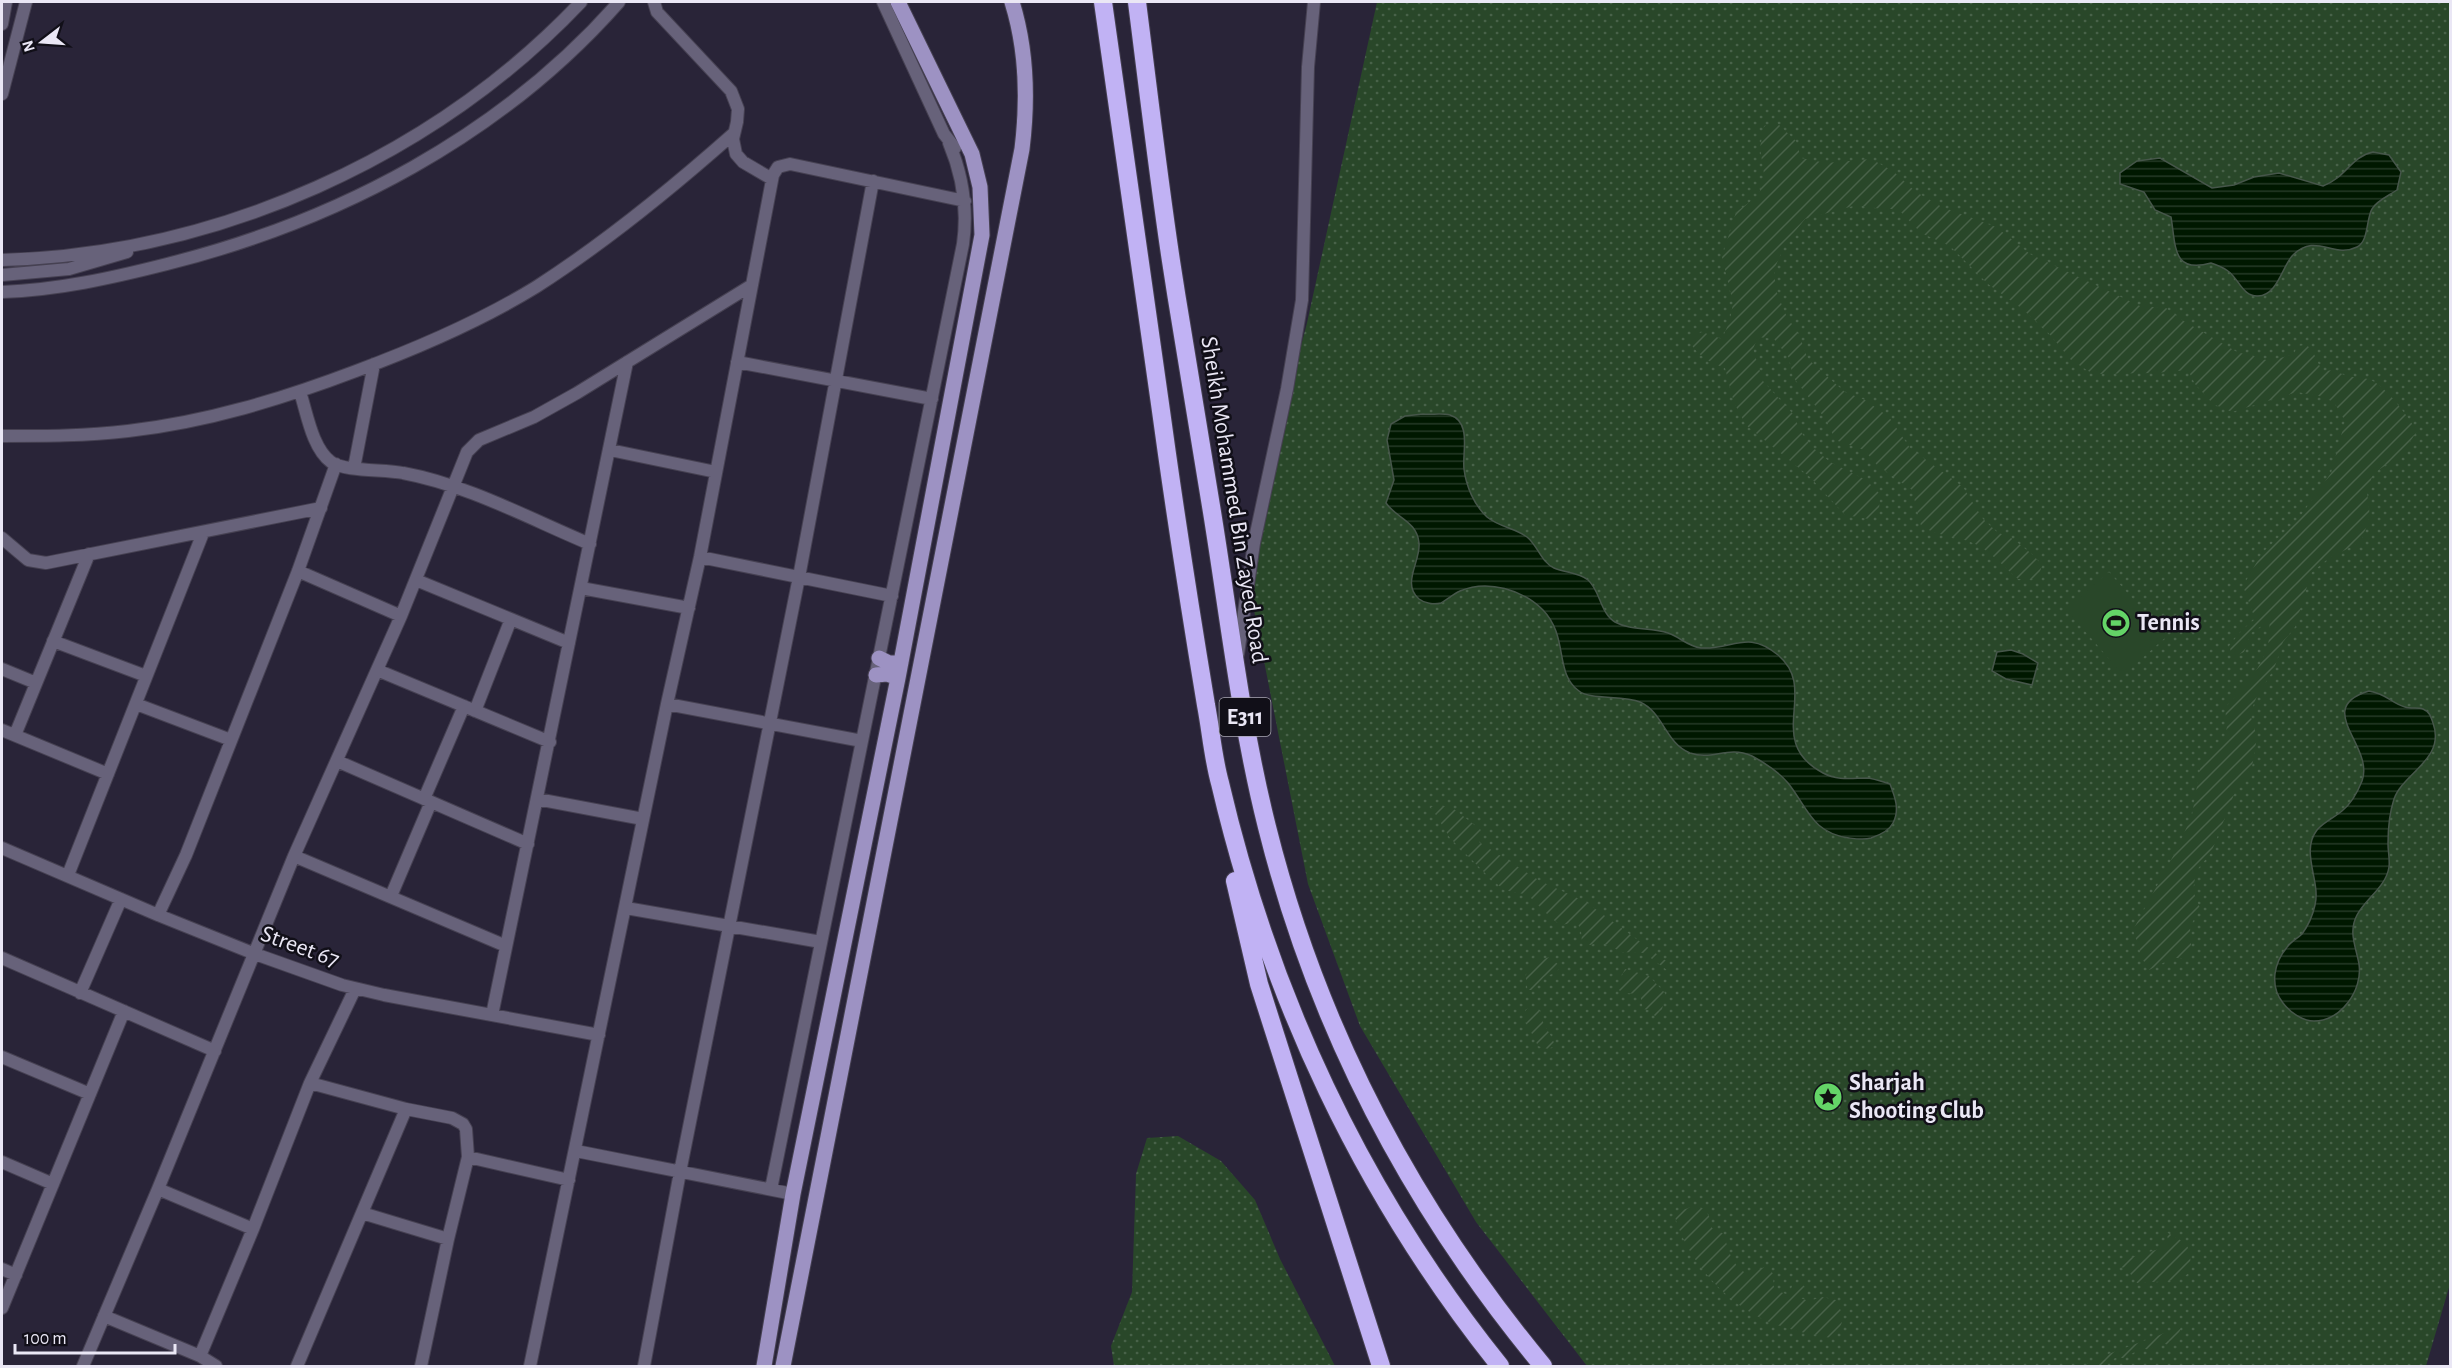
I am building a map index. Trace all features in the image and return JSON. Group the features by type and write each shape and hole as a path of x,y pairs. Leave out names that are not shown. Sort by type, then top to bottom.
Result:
{"highway":[{"name":"E311","path":"1103,2 1184,566 1219,781 1245,879 1277,974 1332,1103 1359,1156 1410,1243 1500,1366"},
{"name":"Sheikh Mohammed Bin Zayed Road","path":"1137,2 1171,260 1248,738 1267,826 1295,925 1332,1022 1375,1116 1426,1206 1484,1292 1543,1366"},
{"path":"1219,781 1236,884 1259,984 1381,1366"}],"main road":[{"path":"764,1366 793,1194 900,671 980,252 982,203 972,154 898,2"},
{"path":"783,1366 1022,149 1026,115 1026,80 1022,46 1012,2"},
{"path":"1095,2 1106,27"},
{"path":"879,658 900,671"},
{"path":"876,675 900,671"}],"street":[{"path":"2,24 6,2"},
{"path":"2,94 26,2"},
{"path":"2,275 48,273 90,264 150,242 254,213 307,192 369,161 423,130 475,95 524,56 581,2"},
{"path":"2,292 91,282 183,260 272,232 361,195 421,163 488,119 560,60 619,2"},
{"path":"654,2 657,12 734,97 738,115 734,134 734,150 739,159 772,179"},
{"path":"771,1190 963,244 965,201 960,171 950,143 883,2"},
{"path":"1237,663 1254,543 1287,389 1302,300 1308,66 1314,2"},
{"path":"2,436 91,435 166,426 240,410 300,392 460,329 535,287 631,219 734,134"},
{"path":"950,143 960,151 972,154"},
{"path":"530,1366 667,704 690,608 772,179 778,167 790,164 965,201"},
{"path":"644,1366 680,1172 799,577 873,181"},
{"path":"2,260 79,254 150,242"},
{"path":"2,252 23,260"},
{"path":"83,1366 294,856 401,616 467,452 472,445 552,408 752,285"},
{"path":"492,1015 627,362"},
{"path":"737,362 932,399"},
{"path":"354,468 374,364"},
{"path":"300,392 319,447 326,457 336,464 404,473 454,486 590,544"},
{"path":"610,450 716,472"},
{"path":"158,915 186,855 297,571 336,464"},
{"path":"2,538 23,557 40,563 203,533 321,508"},
{"path":"68,875 203,533"},
{"path":"15,735 89,554"},
{"path":"700,557 892,596"},
{"path":"297,571 401,616"},
{"path":"416,580 569,643"},
{"path":"581,588 690,608"},
{"path":"391,896 427,801 511,619"},
{"path":"53,641 147,676"},
{"path":"2,669 36,683"},
{"path":"377,670 550,742"},
{"path":"136,704 231,740"},
{"path":"667,704 862,741"},
{"path":"2,730 108,774"},
{"path":"337,762 528,844"},
{"path":"537,799 643,819"},
{"name":"Street 67","path":"2,848 255,954 355,989 599,1035"},
{"path":"294,856 506,946"},
{"path":"80,993 121,899"},
{"path":"626,908 730,924 821,942"},
{"path":"2,958 215,1051"},
{"path":"200,1356 310,1083 355,989"},
{"path":"2,1308 124,1011"},
{"path":"2,1058 90,1094"},
{"path":"310,1083 406,1109 458,1120 465,1129 468,1157 421,1366"},
{"path":"297,1366 406,1109"},
{"path":"576,1151 793,1194"},
{"path":"468,1157 569,1180"},
{"path":"2,1162 53,1184"},
{"path":"158,1189 253,1229"},
{"path":"362,1213 448,1239"},
{"path":"2,1269 16,1275"},
{"path":"104,1316 200,1356 216,1366"}],"shaded area":[{"path":"1377,2 2450,2 2450,1284 2426,1366 1587,1366 1476,1222 1360,1026 1308,884 1250,590 1297,361"},
{"path":"1776,122 1796,141 1801,158 1826,163 1871,159 1893,171 1916,192 1942,207 1996,227 2030,254 2140,306 2166,308 2237,352 2270,361 2294,354 2297,346 2307,345 2322,371 2336,370 2348,376 2368,379 2382,387 2417,431 2403,453 2373,474 2367,492 2370,516 2361,542 2329,558 2311,573 2295,627 2283,642 2274,669 2257,696 2250,714 2257,737 2252,767 2235,792 2211,853 2196,871 2193,891 2200,908 2190,927 2191,945 2187,958 2173,958 2149,970 2143,960 2133,930 2178,847 2192,815 2200,768 2224,743 2227,726 2225,708 2257,669 2267,647 2269,621 2251,633 2244,652 2233,657 2229,646 2255,619 2243,586 2262,553 2299,518 2331,473 2345,421 2334,402 2319,396 2297,392 2232,412 2213,404 2195,384 2188,370 2093,374 2071,360 2046,330 1988,284 1950,246 1921,233 1898,209 1857,205 1805,219 1785,244 1774,270 1776,290 1785,313 1800,337 1807,357 1815,366 1845,392 1865,400 1889,417 1910,448 1963,487 1983,519 1997,532 2013,539 2042,565 2038,579 2018,579 1995,557 1972,542 1935,533 1921,526 1912,490 1877,465 1864,450 1835,440 1827,421 1793,377 1789,358 1774,339 1758,337 1753,349 1763,381 1793,414 1801,432 1811,446 1830,462 1866,480 1880,494 1879,511 1869,519 1845,515 1810,477 1746,425 1734,403 1725,368 1705,359 1690,343 1695,335 1702,332 1722,339 1730,320 1733,303 1722,257 1736,212 1759,195 1764,174 1760,148 1764,126"},
{"path":"2373,152 2389,155 2401,172 2397,190 2372,209 2361,244 2348,250 2317,246 2301,249 2289,260 2270,291 2258,296 2249,294 2232,274 2222,267 2211,263 2189,265 2183,261 2178,255 2171,217 2155,210 2144,192 2120,184 2120,173 2137,161 2160,158 2212,188 2234,185 2254,177 2279,173 2323,186 2338,178 2359,158"},
{"path":"1450,415 1461,424 1464,431 1465,475 1471,495 1482,512 1492,520 1527,537 1550,565 1588,580 1606,613 1615,622 1628,627 1668,633 1701,648 1748,642 1767,647 1778,655 1790,669 1794,684 1793,731 1797,746 1806,760 1823,773 1834,777 1868,778 1890,784 1896,808 1895,818 1889,828 1878,836 1866,839 1849,838 1827,831 1812,818 1784,779 1752,756 1735,752 1706,755 1690,753 1675,743 1654,713 1640,702 1591,696 1579,691 1566,675 1551,620 1543,610 1526,597 1504,588 1482,586 1460,591 1438,604 1419,599 1412,586 1419,550 1417,536 1410,525 1386,503 1394,480 1387,440 1391,424 1405,416"},
{"name":"Tennis","path":"2109,572 2166,637 2123,675 2066,609"},
{"path":"2011,650 2038,663 2032,685 2006,679 1992,671 1997,652"},
{"path":"2369,691 2405,707 2421,708 2427,712 2432,719 2434,746 2429,756 2406,781 2394,799 2389,827 2387,874 2354,921 2353,933 2359,974 2354,993 2341,1010 2333,1016 2324,1020 2310,1021 2289,1010 2283,1003 2276,989 2275,974 2283,952 2302,934 2314,909 2316,896 2310,857 2312,839 2319,827 2348,805 2362,781 2364,768 2361,755 2345,718 2346,707 2353,698"},
{"path":"1450,806 1481,830 1479,842 1540,881 1586,902 1669,963 1667,970 1644,953 1622,952 1601,942 1590,945 1582,943 1581,931 1577,922 1561,925 1528,895 1504,890 1450,838 1431,807"},
{"path":"1550,957 1561,967 1555,973 1544,977 1533,990 1527,990 1526,977 1529,968"},
{"path":"1625,969 1649,976 1665,993 1660,1021 1649,1010 1643,1009 1640,994 1623,993 1616,988"},
{"path":"1531,1007 1540,1011 1542,1021 1555,1046 1548,1049 1538,1046 1526,1022 1525,1010"},
{"path":"1178,1136 1221,1161 1255,1200 1280,1259 1335,1366 1114,1366 1111,1346 1132,1292 1136,1174 1147,1138"},
{"path":"1693,1207 1704,1209 1709,1216 1712,1228 1724,1234 1734,1262 1747,1274 1767,1266 1774,1275 1773,1285 1777,1291 1789,1295 1792,1286 1801,1283 1805,1288 1800,1298 1809,1301 1822,1297 1836,1300 1842,1320 1836,1333 1831,1338 1777,1325 1743,1308 1728,1296 1701,1267 1681,1234 1675,1217 1681,1210"},
{"path":"2166,1232 2184,1242 2189,1249 2191,1271 2173,1280 2137,1283 2126,1268 2119,1267 2118,1261 2166,1247 2168,1239"},
{"path":"2181,1327 2179,1334 2168,1345 2160,1342 2150,1350 2141,1348 2125,1358 2115,1358 2105,1365 2083,1366 2103,1356"}],"place":[{"name":"Tennis","path":"2116,623"},
{"name":"Sharjah Shooting Club","path":"1828,1097"}]}
